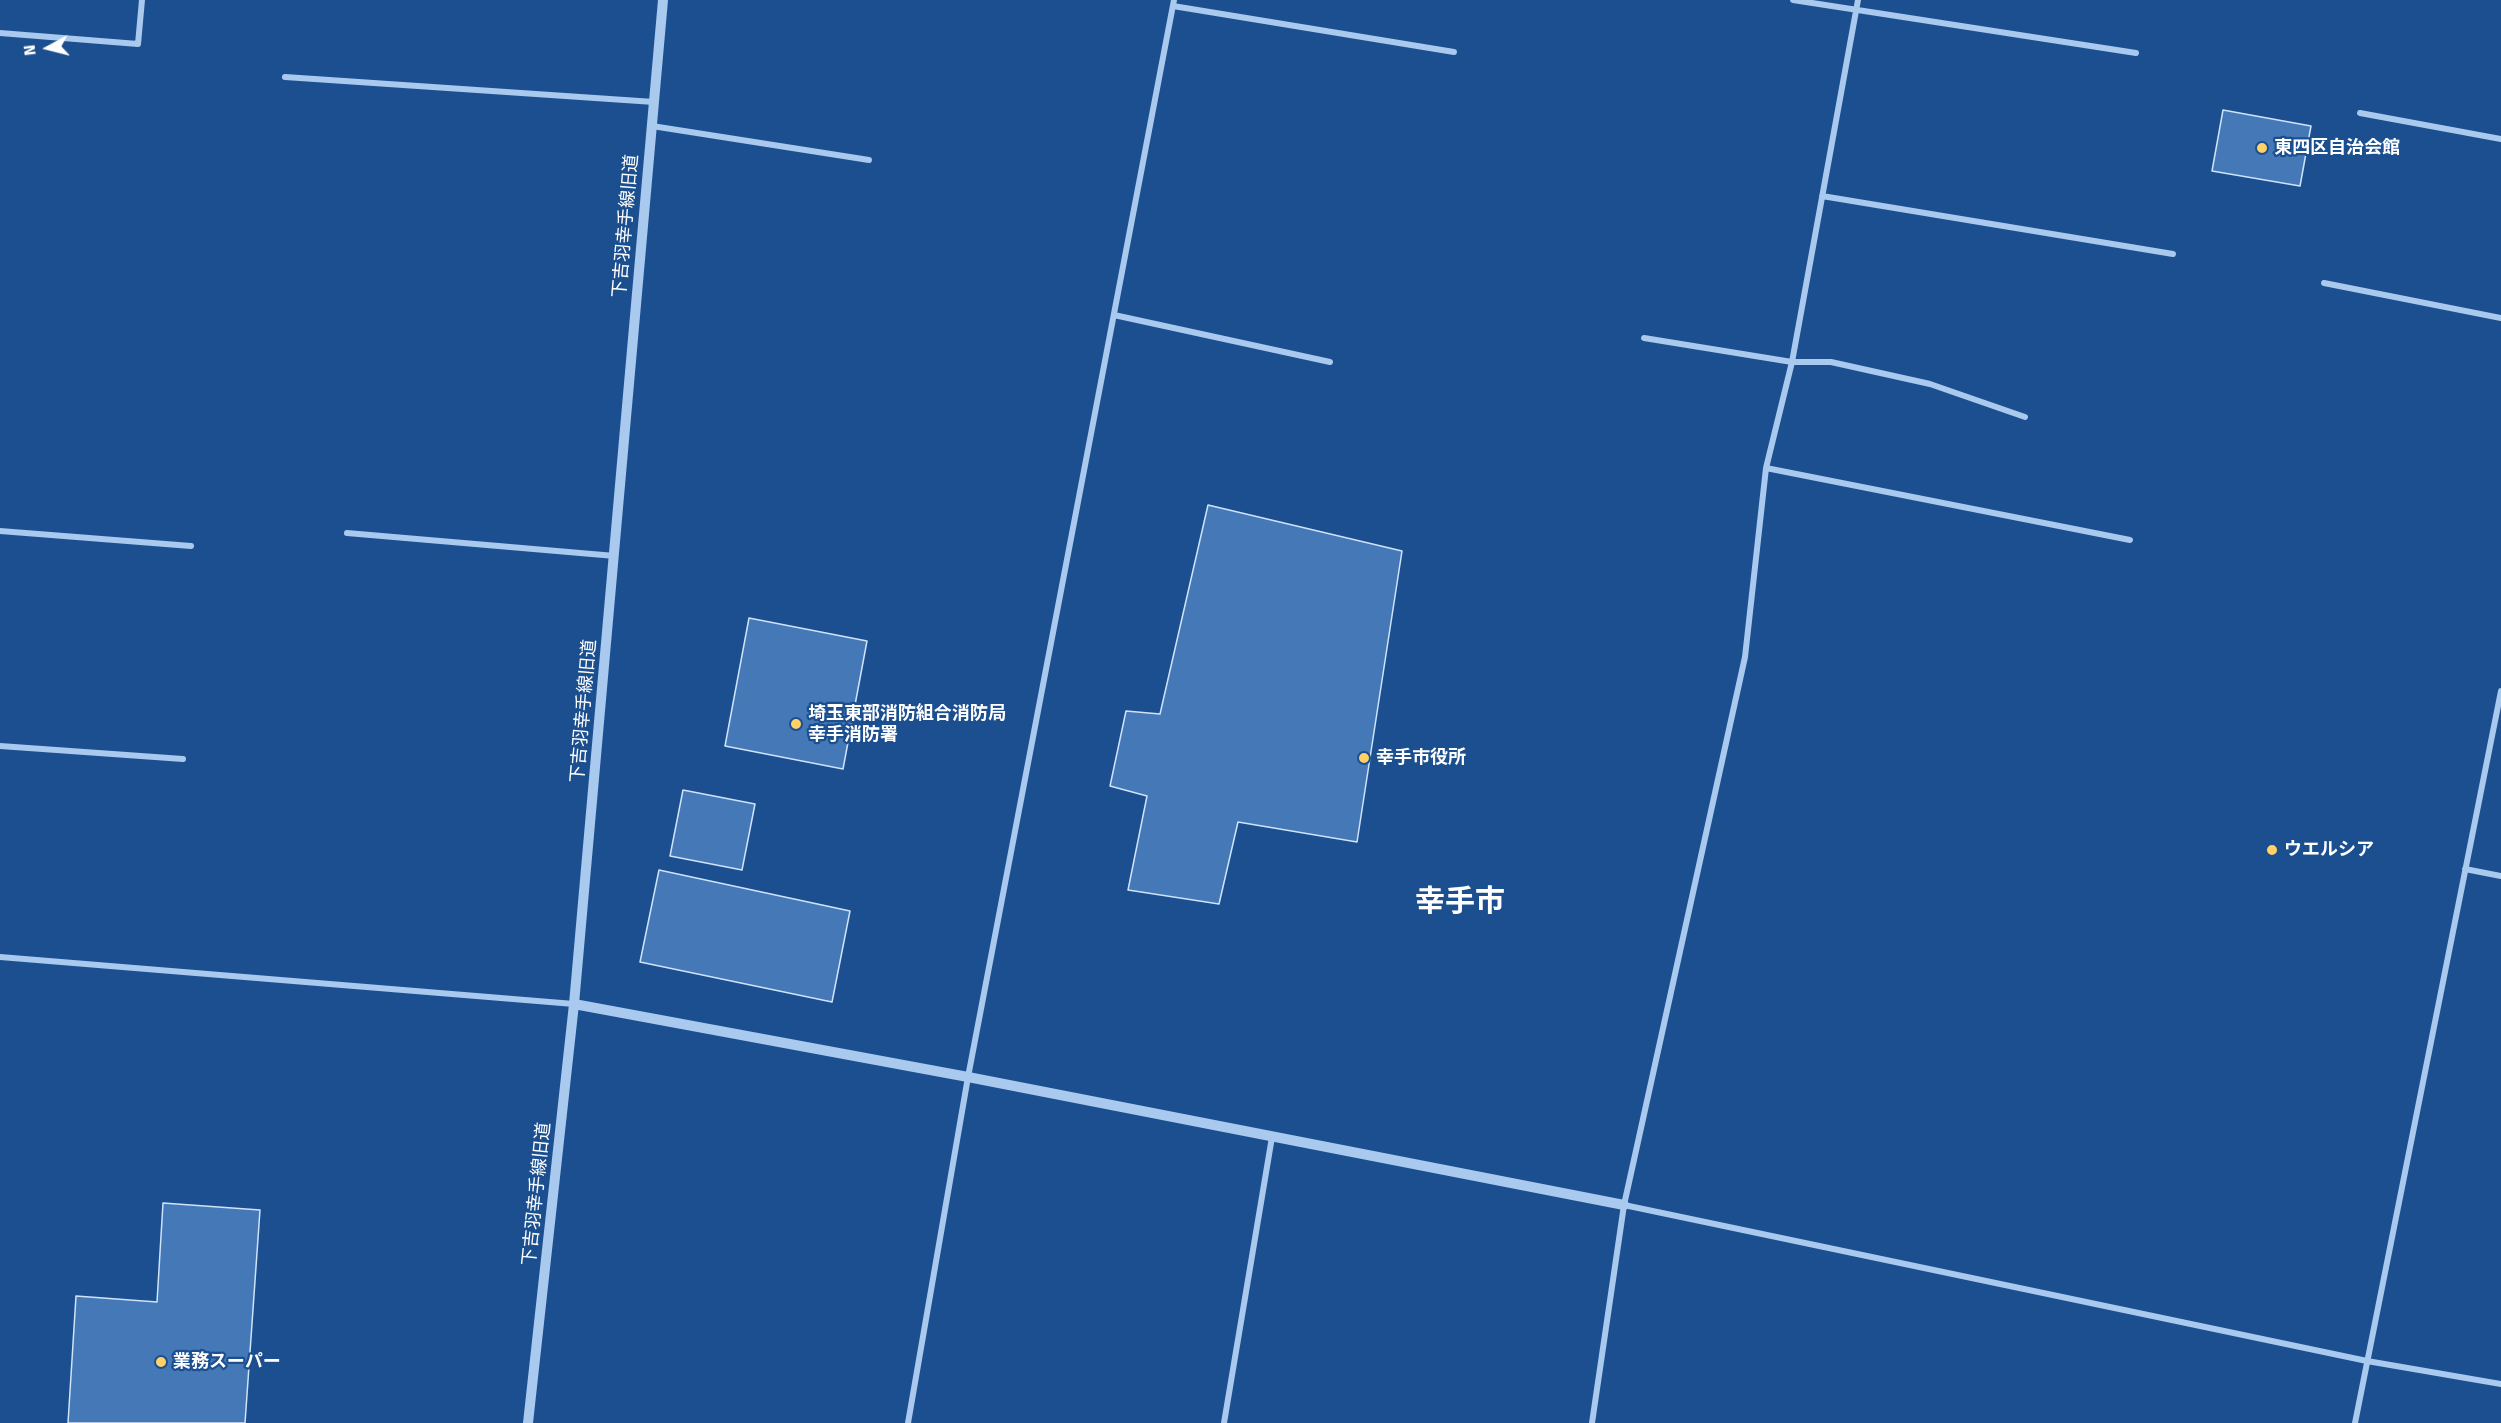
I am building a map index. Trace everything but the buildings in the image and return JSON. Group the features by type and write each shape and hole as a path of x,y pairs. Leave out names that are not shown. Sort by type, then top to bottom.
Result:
{"street":[{"path":"0,33 138,44 142,0"},
{"name":"下吉羽幸手線旧道","path":"528,1423 574,1004 663,0"},
{"path":"1793,0 2136,53"},
{"path":"1592,1423 1624,1205 1745,657 1766,468 1792,362 1858,0"},
{"path":"908,1423 968,1077 1174,3 1454,52"},
{"path":"285,77 654,102"},
{"path":"2360,113 2501,139"},
{"path":"652,126 869,160"},
{"path":"1822,196 2173,254"},
{"path":"2324,283 2501,318"},
{"path":"1114,315 1330,362"},
{"path":"1644,338 1792,362 1831,362 1930,384 2025,417"},
{"path":"1766,468 2130,540"},
{"path":"0,531 191,546"},
{"path":"347,533 615,556"},
{"path":"2355,1423 2501,691"},
{"path":"0,746 183,759"},
{"path":"2465,869 2501,876"},
{"path":"0,957 574,1004 968,1077 1624,1205 2367,1361 2501,1384"},
{"path":"1224,1423 1272,1137"}],"place":[{"name":"東四区自治会館","path":"2262,148"},
{"name":"埼玉東部消防組合消防局 幸手消防署","path":"796,724"},
{"name":"幸手市役所","path":"1364,758"},
{"name":"ウエルシア","path":"2272,850"},
{"name":"業務スーパー","path":"161,1362"}],"district":[{"name":"幸手市","path":"1460,903"}]}
